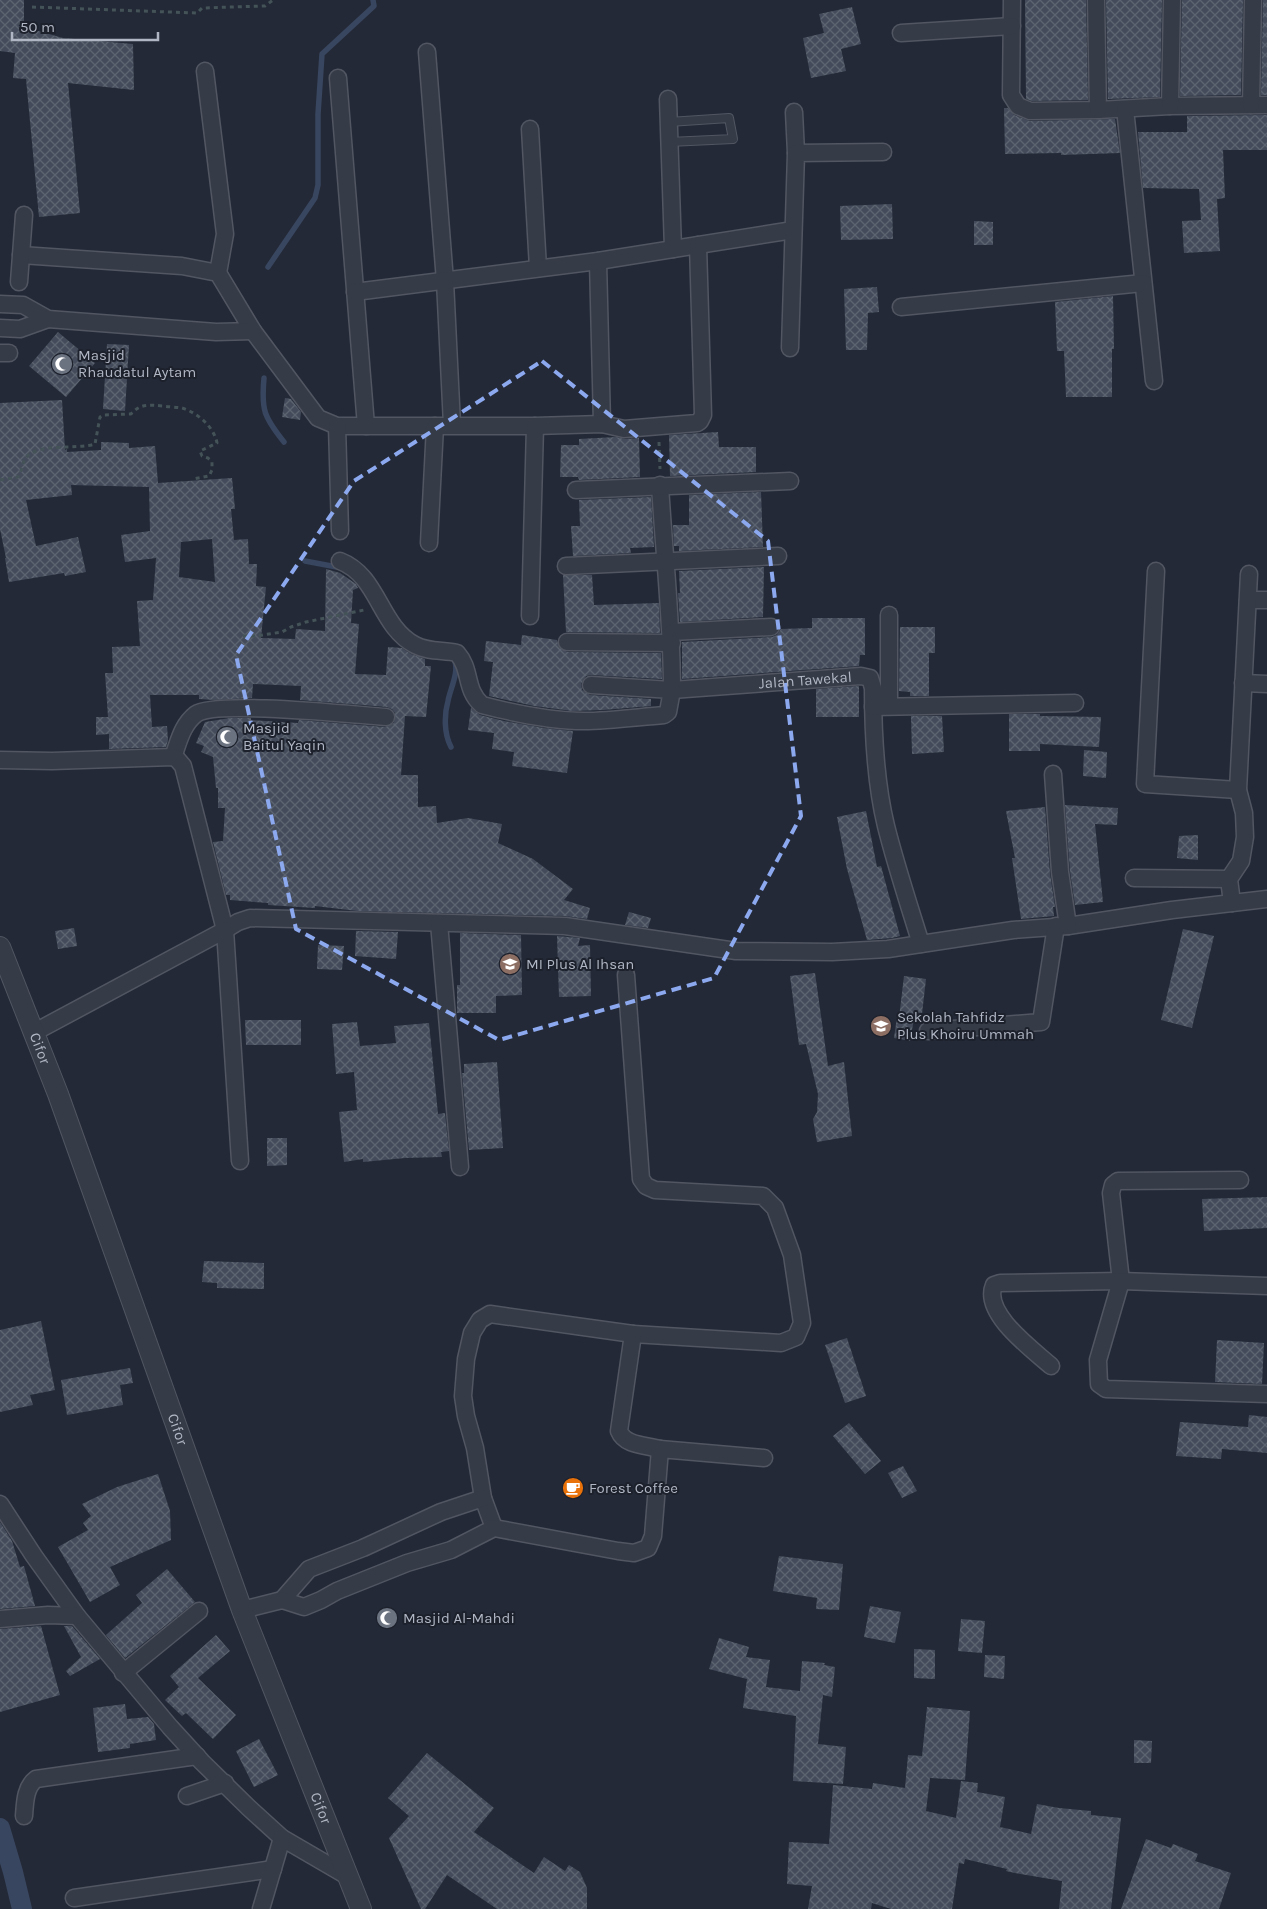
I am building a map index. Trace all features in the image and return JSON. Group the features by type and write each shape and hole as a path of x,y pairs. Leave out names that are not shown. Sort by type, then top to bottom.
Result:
{"street":[{"path":"1012,0 1011,95 1018,106 1030,111 1259,105 1253,0"},
{"path":"1096,0 1098,110"},
{"path":"1170,106 1172,0"},
{"path":"901,33 1012,26"},
{"path":"427,52 445,281 444,426 429,543"},
{"path":"205,71 225,234 218,274 253,331 318,418 337,426 602,424 624,429 697,423 703,415 698,245"},
{"path":"338,78 366,426"},
{"path":"668,99 673,249"},
{"path":"1125,108 1154,381"},
{"path":"790,348 796,153 794,112"},
{"path":"530,129 538,268"},
{"path":"796,153 883,152"},
{"path":"18,282 24,215"},
{"path":"355,292 598,261 793,230"},
{"path":"21,255 182,266 218,274"},
{"path":"598,261 602,424"},
{"path":"901,307 1144,283"},
{"path":"0,304 23,305 48,319"},
{"path":"0,328 20,329 48,319 216,332 253,331"},
{"path":"337,426 340,531"},
{"path":"530,616 535,426"},
{"path":"576,490 790,481"},
{"path":"340,561 355,568 368,582 378,603 404,637 421,648 457,653 467,668 470,690 482,705 559,719 584,721 664,715 668,712 672,690 672,637 664,561 660,485"},
{"path":"566,566 778,556"},
{"path":"1156,571 1145,784 1238,790"},
{"path":"1232,903 1230,879 1241,861 1245,837 1244,813 1238,790 1249,574"},
{"path":"1248,600 1267,600"},
{"path":"888,615 881,707 1075,702"},
{"path":"567,642 672,637 771,627"},
{"name":"Jalan Tawekal","path":"672,690 865,676 870,678 881,707 875,757 886,826 921,944"},
{"path":"1244,683 1267,684"},
{"path":"592,685 672,690"},
{"path":"173,757 182,729 198,713 212,709 284,709 386,717"},
{"path":"0,760 52,761 173,757 183,766 225,930 240,1161"},
{"path":"928,1030 1041,1022 1062,926 1053,774"},
{"path":"1134,878 1230,879"},
{"path":"33,1033 238,922 250,918 565,926 736,951 832,952 888,949 1013,930 1062,926 1267,899"},
{"path":"439,923 460,1167"},
{"name":"Cifor","path":"0,947 58,1094 242,1610 349,1877 360,1909"},
{"path":"494,1528 483,1498 475,1448 466,1416 463,1396 466,1359 472,1333 480,1320 490,1314 632,1334 781,1343 796,1337 802,1323 792,1255 775,1208 763,1196 655,1190 646,1186 641,1179 626,975"},
{"path":"1240,1180 1118,1181 1112,1185 1111,1193 1121,1281 1098,1360 1099,1384 1106,1389 1267,1394"},
{"path":"1051,1366 1004,1323 993,1302 991,1292 994,1285 1000,1282 1121,1281 1267,1286"},
{"path":"632,1334 619,1431 621,1437 626,1441 660,1448 764,1458"},
{"path":"242,1610 282,1600 304,1607 398,1566 459,1546 494,1528 618,1552 642,1552 648,1548 653,1536 660,1448"},
{"path":"282,1600 309,1569 363,1548 441,1512 483,1498"},
{"path":"0,1504 77,1616 123,1672 197,1756 282,1838 349,1877"},
{"path":"123,1672 198,1611"},
{"path":"0,1619 48,1615 77,1616"},
{"path":"24,1816 26,1795 30,1783 36,1779 197,1756"},
{"path":"187,1796 225,1783"},
{"path":"261,1909 282,1838"},
{"path":"74,1898 273,1868"}],"lane":[{"path":"669,122 729,118 733,139 669,142"}],"path":[{"path":"32,7 197,13 202,8 265,6 273,0"},
{"path":"0,480 18,477 26,458 44,448 95,444 100,417 131,414 137,407 147,404 182,408 197,415 215,434 216,443 200,451 202,456 212,462 212,470 209,476 193,479"},
{"path":"659,442 660,485"},
{"path":"243,636 282,632 306,622 368,609"}],"highlighted area":[{"path":"542,361 768,541 801,816 714,978 499,1040 296,929 236,655 354,481"}],"building":[{"path":"0,0 24,0 24,27 63,38 133,44 134,90 68,83 80,213 39,217 26,79 13,78 15,53 0,51"},
{"path":"1025,0 1086,0 1088,100 1032,101 1026,99"},
{"path":"1106,0 1162,0 1160,97 1108,99"},
{"path":"1182,0 1243,0 1241,95 1180,96"},
{"path":"1263,0 1267,0 1267,95 1261,95"},
{"path":"852,7 861,44 841,49 846,71 811,78 803,38 824,33 819,14"},
{"path":"1004,108 1008,108 1014,115 1030,121 1115,119 1120,153 1005,154"},
{"path":"1267,115 1267,150 1223,150 1225,198 1217,199 1220,251 1184,253 1182,221 1201,220 1199,189 1143,188 1138,132 1187,132 1187,116"},
{"path":"892,204 893,239 841,240 840,206"},
{"path":"974,221 993,222 993,245 974,245"},
{"path":"877,287 879,312 868,313 867,350 846,350 844,289"},
{"path":"1113,296 1114,349 1112,349 1112,397 1066,397 1064,351 1057,351 1055,302"},
{"name":"Masjid Rhaudatul Aytam","path":"58,332 95,363 66,397 29,366"},
{"path":"107,344 129,345 125,411 103,409"},
{"path":"285,398 291,399 301,412 300,420 282,417"},
{"path":"62,400 65,450 67,449 67,452 101,450 101,442 129,443 129,448 155,446 158,483 232,478 235,509 231,509 234,540 248,539 249,564 257,564 256,586 266,587 261,638 295,639 296,629 325,631 326,569 340,573 356,584 358,588 353,590 351,623 359,624 355,674 386,675 388,647 402,648 411,654 425,659 425,666 431,666 426,717 405,716 401,775 418,775 418,807 436,806 437,823 468,818 502,824 498,843 533,859 573,889 564,900 590,908 587,919 565,916 357,911 315,906 315,908 268,905 268,903 230,900 230,895 226,895 213,842 223,841 225,808 218,808 218,788 216,788 213,757 201,752 204,746 196,743 205,722 230,718 251,718 251,720 298,723 299,720 385,727 394,723 395,713 387,707 300,700 301,686 253,684 252,698 214,700 199,699 199,695 150,695 152,727 167,726 168,740 166,747 109,749 109,734 96,735 96,717 108,717 105,673 113,673 112,647 140,646 137,601 153,600 156,558 125,562 121,535 150,531 149,487 71,485 72,495 26,500 36,546 78,537 86,572 65,576 64,573 9,582 0,529 0,403","holes":["212,539 215,582 179,577 181,542"]},
{"path":"718,432 719,447 756,447 756,472 670,476 669,435"},
{"path":"616,437 625,439 639,438 640,477 579,480 578,477 560,477 561,445 579,445 579,439"},
{"path":"761,492 763,547 679,551 679,546 674,546 673,525 689,525 689,495"},
{"path":"651,497 654,547 630,548 631,553 573,556 571,526 580,526 579,500"},
{"path":"764,567 763,617 680,622 679,571"},
{"path":"563,575 592,575 594,605 659,603 660,633 566,632"},
{"path":"812,618 865,618 865,655 860,655 859,666 682,679 682,642 772,637 777,635 781,629 812,628"},
{"path":"900,627 935,627 935,653 929,653 929,696 910,696 910,692 899,691"},
{"path":"522,635 557,640 559,647 567,652 661,653 662,679 591,675 586,676 581,684 582,690 590,695 651,699 651,706 572,711 534,706 489,696 493,662 484,661 486,641 521,645"},
{"path":"859,686 859,717 816,717 816,689"},
{"path":"471,708 480,715 504,721 573,731 567,773 512,766 514,752 492,749 494,733 468,730"},
{"path":"1009,714 1101,717 1099,747 1040,744 1040,751 1009,751"},
{"path":"911,716 942,716 944,752 912,754"},
{"path":"1084,750 1107,752 1106,778 1083,776"},
{"path":"1065,805 1118,808 1117,825 1095,824 1103,902 1075,905 1070,871"},
{"path":"1045,807 1050,873 1055,907 1053,907 1054,916 1021,919 1012,858 1015,858 1006,811"},
{"path":"866,811 877,867 881,866 900,936 892,938 867,940 847,869 837,817"},
{"path":"1198,835 1198,860 1177,858 1179,836"},
{"path":"629,912 651,918 648,928 625,925"},
{"path":"74,928 77,946 58,949 55,931"},
{"path":"1183,929 1214,936 1192,1028 1161,1020"},
{"path":"356,931 398,932 396,959 355,956"},
{"path":"460,933 521,935 522,995 496,996 496,1013 457,1013 457,985 460,985"},
{"path":"557,936 580,938 578,946 590,945 591,996 559,997"},
{"path":"318,945 344,946 342,970 317,969"},
{"path":"815,973 828,1066 844,1062 852,1136 817,1142 813,1119 817,1112 818,1094 806,1044 799,1045 790,976"},
{"path":"904,976 926,979 922,1014 915,1013 910,1041 894,1038 897,1017 899,1018"},
{"path":"245,1020 301,1020 301,1045 246,1045"},
{"path":"357,1022 360,1046 396,1043 394,1026 429,1023 438,1114 445,1113 449,1151 441,1152 442,1157 363,1162 363,1159 344,1162 339,1112 357,1110 354,1072 336,1074 332,1024"},
{"path":"497,1062 503,1148 469,1150 462,1073 464,1073 464,1064"},
{"path":"267,1138 287,1138 287,1165 267,1166"},
{"path":"1267,1197 1267,1228 1204,1231 1202,1199"},
{"path":"204,1261 264,1263 264,1289 217,1288 217,1283 202,1282"},
{"path":"41,1321 55,1390 30,1395 33,1405 0,1412 0,1330"},
{"path":"847,1338 866,1396 845,1403 825,1345"},
{"path":"1217,1340 1264,1343 1262,1384 1215,1382"},
{"path":"130,1368 133,1383 120,1385 123,1405 67,1415 61,1380"},
{"path":"1249,1415 1267,1417 1267,1453 1222,1449 1221,1459 1176,1456 1180,1422 1248,1427"},
{"path":"849,1423 881,1461 865,1474 833,1436"},
{"path":"903,1466 917,1491 902,1498 888,1473"},
{"path":"158,1474 170,1511 171,1540 110,1567 120,1585 90,1602 58,1547 88,1530 83,1523 91,1516 82,1504 117,1487"},
{"path":"0,1522 12,1541 20,1567 24,1566 35,1606 0,1609"},
{"path":"779,1556 843,1564 839,1610 816,1609 817,1598 773,1591"},
{"path":"167,1569 195,1602 125,1658 106,1635 142,1603 136,1595"},
{"path":"870,1606 901,1612 895,1643 864,1637"},
{"path":"961,1619 985,1621 982,1653 958,1651"},
{"path":"41,1626 60,1695 0,1712 0,1629"},
{"path":"64,1626 72,1626 100,1659 70,1676 66,1671 81,1657"},
{"path":"216,1635 230,1651 198,1678 236,1715 213,1739 186,1713 182,1716 165,1700 179,1687 170,1676"},
{"path":"719,1638 749,1647 746,1657 770,1660 766,1687 800,1691 802,1661 825,1663 824,1665 835,1667 832,1697 823,1695 818,1744 846,1747 843,1784 793,1781 796,1716 743,1708 747,1679 709,1669"},
{"path":"914,1649 935,1650 935,1679 914,1678"},
{"path":"985,1655 1005,1656 1004,1679 984,1677"},
{"path":"125,1704 127,1719 148,1717 154,1724 156,1740 130,1744 130,1748 98,1752 93,1708"},
{"path":"927,1707 970,1711 965,1780 930,1778 926,1811 956,1818 961,1781 978,1783 977,1792 1005,1797 1000,1827 1031,1834 1037,1804 1091,1811 1091,1815 1121,1818 1111,1909 1059,1909 1062,1881 1006,1871 1007,1869 965,1859 964,1864 959,1863 952,1909 891,1909 872,1903 871,1909 808,1909 812,1886 787,1884 789,1842 829,1844 833,1785 872,1789 873,1783 905,1788 908,1755 922,1756"},
{"path":"259,1739 278,1775 254,1787 236,1751"},
{"path":"1134,1740 1152,1741 1151,1763 1134,1763"},
{"path":"427,1753 494,1808 474,1832 534,1873 544,1857 565,1871 569,1865 580,1872 587,1888 587,1909 497,1909 447,1875 425,1909 421,1909 389,1838 409,1816 388,1798"},
{"path":"1146,1839 1171,1848 1173,1844 1186,1849 1198,1854 1195,1861 1231,1873 1219,1909 1121,1909"}],"waterway":[{"path":"268,267 315,198 318,185 318,114 322,54 374,6 373,0"},
{"path":"264,378 263,398 265,413 284,442"},
{"path":"305,561 342,568"},
{"path":"451,747 447,736 445,718 456,669 454,659"},
{"path":"0,1828 22,1909"}],"place":[{"name":"Masjid Rhaudatul Aytam","path":"62,364"},
{"name":"Masjid Baitul Yaqin","path":"227,737"},
{"name":"MI Plus Al Ihsan","path":"510,964"},
{"name":"Sekolah Tahfidz Plus Khoiru Ummah","path":"881,1026"},
{"name":"Forest Coffee","path":"573,1488"},
{"name":"Masjid Al-Mahdi","path":"387,1618"}]}
